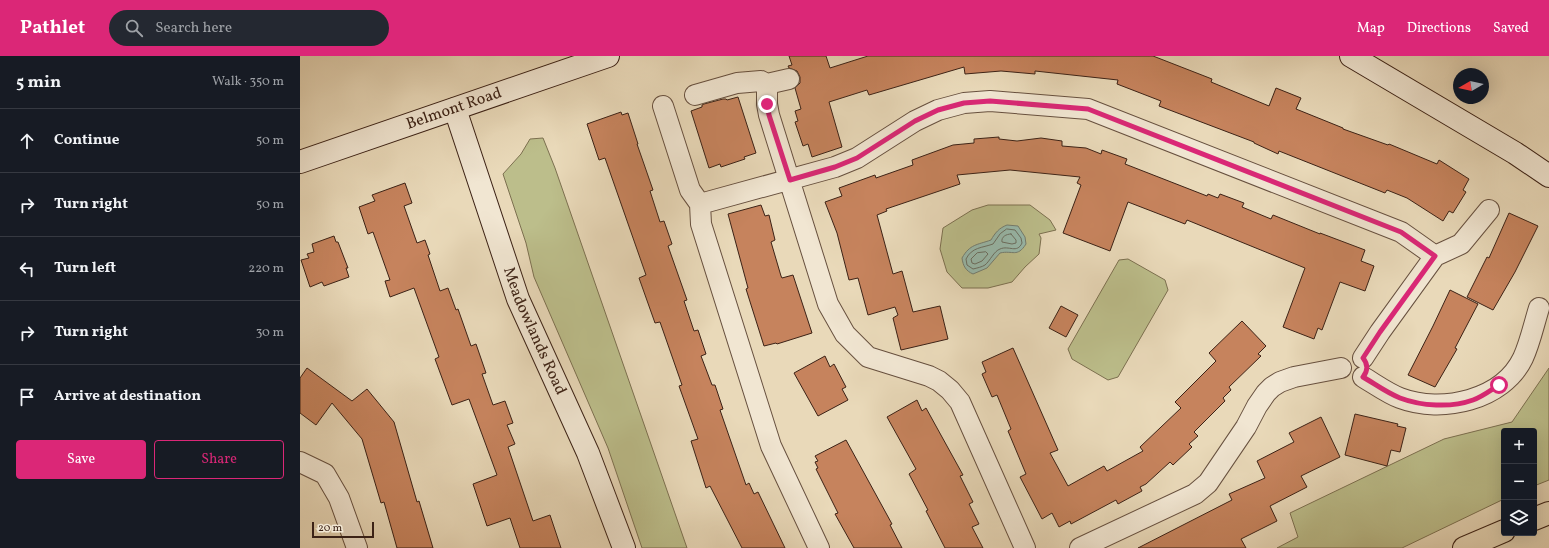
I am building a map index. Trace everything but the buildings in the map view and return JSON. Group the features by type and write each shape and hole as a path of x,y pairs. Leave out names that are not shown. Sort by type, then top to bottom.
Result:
{"highway":[{"path":"1537,518 1549,513"},
{"path":"1464,548 1501,532"}],"main road":[{"name":"Belmont Road","path":"300,162 608,56"},
{"path":"1352,56 1515,153 1549,176"},
{"name":"Meadowlands Road","path":"455,109 518,298 588,453 624,548"}],"street":[{"path":"695,95 737,82 760,81 767,84 789,79"},
{"path":"767,84 767,104 769,115 828,304 845,334 868,356 929,376 939,381 950,390 960,402 1025,548"},
{"path":"700,204 835,167 857,158 915,121 938,110 964,103 990,101 1088,109 1401,232 1435,256"},
{"path":"663,106 690,190 700,204 701,224 771,446 819,548"},
{"path":"1080,548 1195,494 1208,483 1246,427 1266,393 1280,382 1311,373 1341,368 1344,376 1356,381 1384,326 1435,256 1461,244 1489,210"},
{"path":"1363,367 1400,398 1435,405 1455,404 1473,400 1510,377 1523,358 1539,308"},
{"path":"300,462 325,474 339,498 357,548"}],"green space":[{"path":"543,138 555,168 687,548 642,548 608,448 534,277 526,243 503,174 521,154 530,139"},
{"path":"988,205 1030,205 1050,220 1056,230 1039,234 1041,238 1039,254 1012,282 988,288 962,288 947,272 940,249 943,228 972,210"},
{"path":"1128,259 1165,280 1168,290 1118,377 1108,380 1072,359 1068,349 1119,260"},
{"path":"1549,368 1549,480 1537,485 1537,428 1501,428 1501,500 1402,548 1277,548 1298,537 1290,513 1444,439 1512,422"}],"water":[{"path":"1007,225 1018,226 1025,237 1026,244 1023,248 1014,253 1000,253 987,268 973,274 968,271 962,261 965,253 971,247 991,240 998,231"}],"route":[{"path":"767,104 769,115 790,180 835,167 857,158 915,121 938,110 964,103 990,101 1088,109 1401,232 1435,256 1363,358 1367,367 1363,377 1400,398 1435,405 1455,404 1473,400 1499,385"}]}
